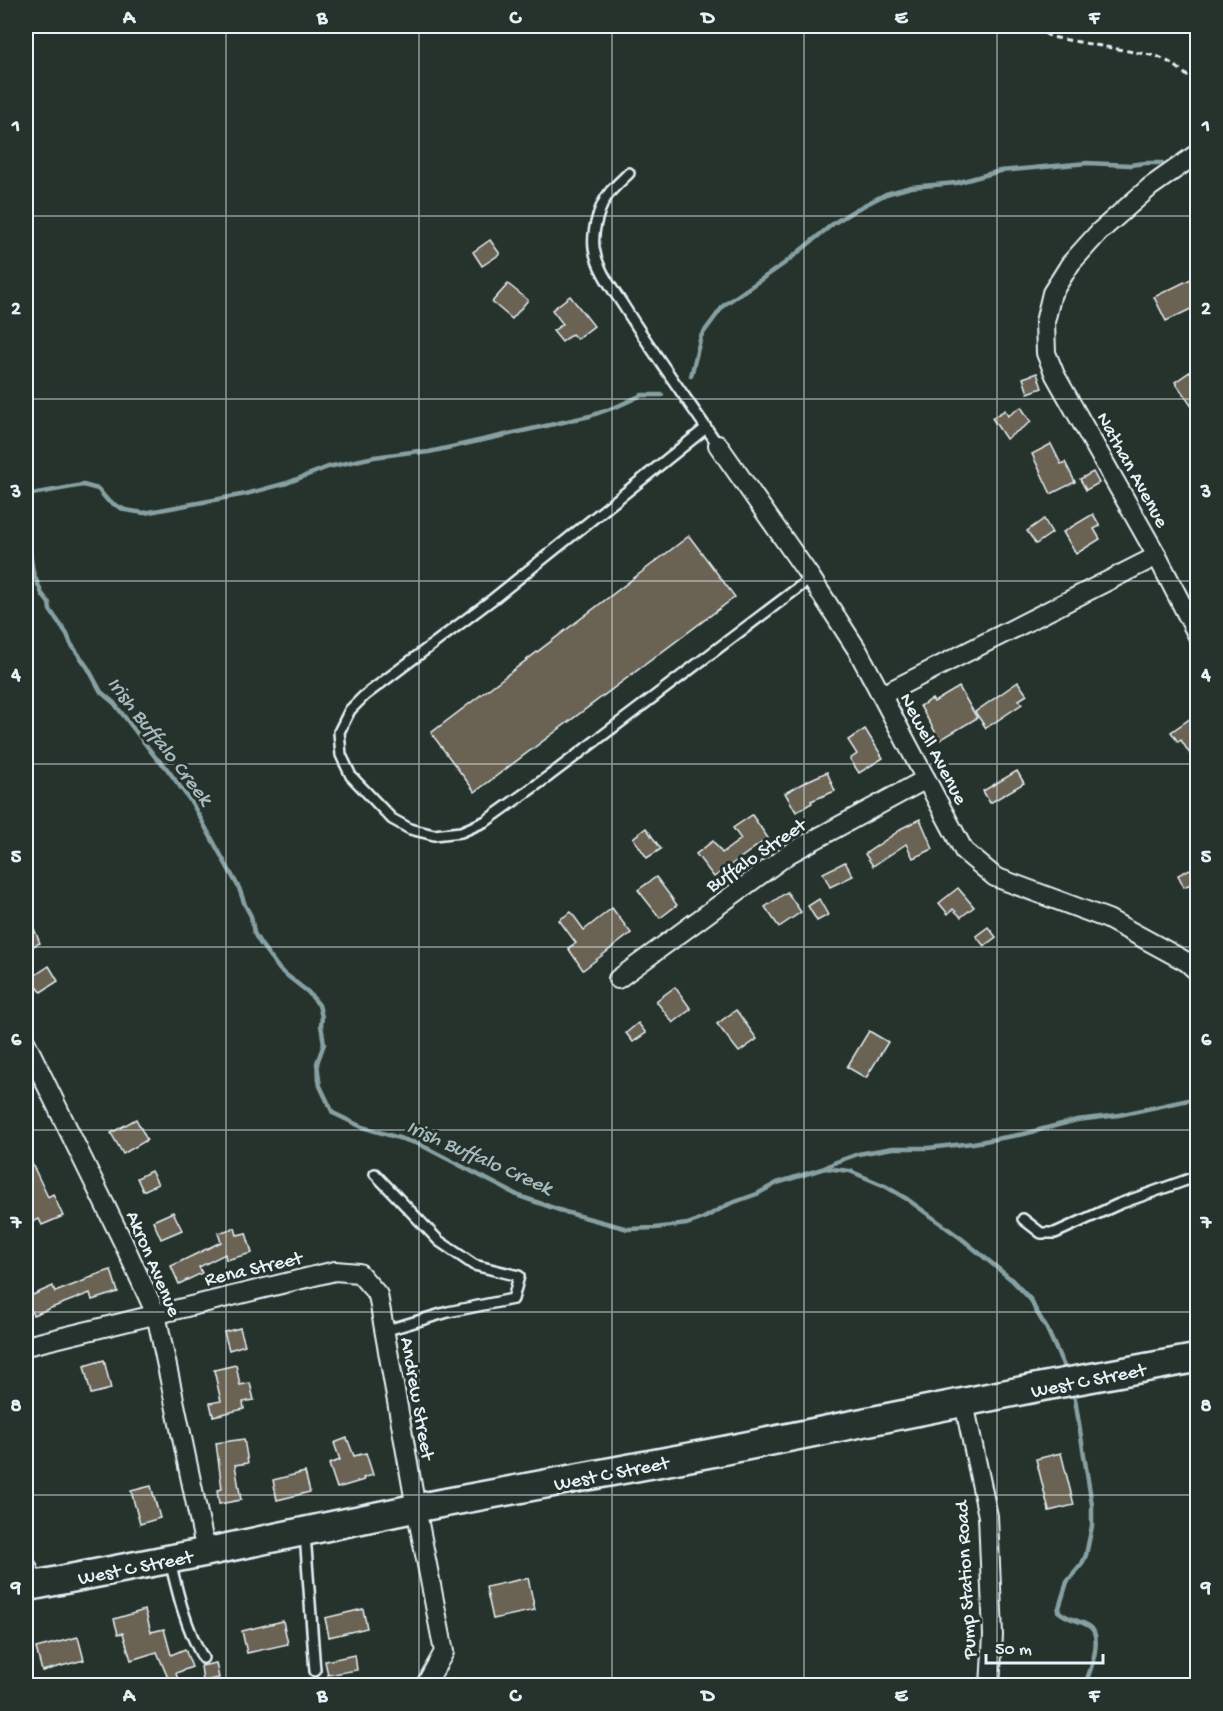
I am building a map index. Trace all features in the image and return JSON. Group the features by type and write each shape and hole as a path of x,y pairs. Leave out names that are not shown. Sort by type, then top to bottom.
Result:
{"main road":[{"name":"West C Street","path":"29,1579 170,1559 416,1508 1197,1358"}],"street":[{"name":"Nathan Avenue","path":"1197,153 1150,187 1099,232 1071,262 1052,293 1045,322 1046,353 1055,375 1157,556 1197,636"},
{"name":"Newell Avenue","path":"718,445 811,578 858,651 964,851 995,877 1108,919 1187,962 1197,972"},
{"path":"882,695 1157,556"},
{"name":"Buffalo Street","path":"618,979 790,853 926,779"},
{"name":"Akron Avenue","path":"27,1052 113,1221 156,1314 206,1552"},
{"name":"Rena Street","path":"26,1346 335,1271 359,1273 378,1295"},
{"name":"Andrew Street","path":"378,1295 444,1652 425,1686"},
{"name":"Pump Station Road","path":"964,1402 988,1516 993,1635 990,1686"}],"lane":[{"path":"629,173 609,194 601,210 594,237 594,250 602,271 634,323 718,445"},
{"path":"706,428 493,599 364,696 350,710 339,732 341,755 351,776 392,819 410,829 434,835 461,832 478,825 549,776 811,578"},
{"path":"375,1174 439,1241 474,1265 519,1276 513,1299 448,1312 384,1331"},
{"path":"1023,1219 1041,1233 1055,1233 1119,1204 1197,1176"},
{"path":"304,1531 315,1671"},
{"path":"170,1559 181,1607 203,1658"}],"path":[{"path":"1037,26 1051,37 1163,58 1182,70 1197,88"}],"building":[{"path":"490,240 500,254 482,266 473,252"},
{"path":"1197,276 1197,306 1166,321 1154,297"},
{"path":"508,284 528,300 512,319 492,302"},
{"path":"570,296 594,326 577,339 572,334 562,342 553,331 563,324 552,310"},
{"path":"1197,367 1197,414 1175,382"},
{"path":"1037,373 1042,388 1028,393 1023,378"},
{"path":"1021,407 1031,422 1006,439 992,418 1005,410 1008,416"},
{"path":"1051,444 1061,464 1065,462 1075,482 1051,494 1032,454"},
{"path":"1093,472 1099,483 1086,490 1080,479"},
{"path":"1093,514 1100,526 1094,529 1100,539 1076,554 1063,532"},
{"path":"1044,519 1052,533 1036,544 1027,531"},
{"path":"689,536 735,597 475,792 431,733"},
{"path":"1018,682 1027,695 1019,700 1022,704 986,728 975,712"},
{"path":"959,687 977,718 940,740 920,706 932,699 934,702"},
{"path":"1197,714 1197,765 1181,740 1178,742 1171,732"},
{"path":"865,729 883,758 859,773 850,759 857,754 848,740"},
{"path":"1017,771 1024,783 990,803 983,791"},
{"path":"827,772 835,791 811,801 812,803 796,812 785,793"},
{"path":"752,815 768,838 714,877 696,854 713,841 722,853 741,839 733,828"},
{"path":"920,819 933,849 913,858 906,844 873,866 865,854 900,829"},
{"path":"646,828 661,849 647,858 633,838"},
{"path":"845,862 853,876 830,887 823,873"},
{"path":"1194,867 1197,881 1184,887 1178,875"},
{"path":"656,877 677,905 660,918 638,890"},
{"path":"958,888 974,907 961,917 953,909 948,914 939,903"},
{"path":"787,892 801,912 779,927 765,907"},
{"path":"819,899 828,915 817,921 808,906"},
{"path":"612,908 631,933 583,970 568,948 576,943 559,920 571,912 584,930"},
{"path":"26,909 40,943 26,949"},
{"path":"988,927 996,937 984,946 976,936"},
{"path":"49,966 58,981 41,992 31,978"},
{"path":"675,987 691,1009 673,1023 656,1001"},
{"path":"736,1010 757,1039 739,1052 717,1024"},
{"path":"638,1023 646,1033 633,1042 626,1033"},
{"path":"869,1031 888,1042 866,1078 847,1067"},
{"path":"136,1119 147,1140 123,1154 111,1133"},
{"path":"26,1151 48,1197 53,1194 63,1216 42,1225 39,1219 29,1223 26,1214"},
{"path":"151,1171 158,1184 143,1191 137,1178"},
{"path":"173,1212 182,1230 161,1239 153,1221"},
{"path":"235,1228 237,1235 246,1233 252,1253 226,1260 225,1254 199,1267 202,1273 179,1284 171,1266 221,1242 218,1233"},
{"path":"111,1270 118,1292 92,1300 90,1293 33,1315 26,1298 53,1286 55,1292"},
{"path":"240,1328 245,1345 229,1350 224,1332"},
{"path":"104,1360 111,1389 91,1394 84,1366"},
{"path":"236,1365 240,1385 250,1383 254,1400 243,1402 244,1409 213,1416 210,1403 221,1401 214,1370"},
{"path":"347,1438 354,1456 366,1453 373,1475 337,1488 329,1464 340,1460 334,1443"},
{"path":"244,1439 248,1463 235,1465 241,1500 219,1504 217,1490 222,1489 216,1443"},
{"path":"1061,1453 1074,1505 1049,1511 1036,1459"},
{"path":"305,1472 310,1492 277,1500 273,1480"},
{"path":"151,1486 160,1518 140,1524 131,1491"},
{"path":"528,1578 535,1610 493,1619 486,1587"},
{"path":"363,1609 367,1628 329,1637 325,1618"},
{"path":"145,1610 151,1632 164,1629 171,1655 185,1649 192,1667 176,1673 178,1680 170,1683 157,1652 131,1660 123,1633 118,1634 114,1619"},
{"path":"283,1621 288,1644 247,1653 242,1631"},
{"path":"78,1637 84,1660 42,1671 36,1648"},
{"path":"355,1655 357,1670 328,1675 325,1661"},
{"path":"216,1663 219,1678 203,1681 201,1666"}],"waterway":[{"path":"691,376 701,336 724,305 785,263 834,223 886,194 911,187 956,183 1000,171 1087,163 1130,165 1162,163"},
{"path":"26,495 83,485 98,489 108,501 125,510 144,513 246,494 287,483 328,467 374,457 419,451 420,453 429,452 590,416 642,395 662,395"},
{"name":"Irish Buffalo Creek","path":"26,528 33,572 42,594 49,603 50,610 101,692 114,703 192,803 239,888 251,916 254,933 260,943 280,970 308,992 319,1005 324,1044 317,1063 319,1080 333,1113 362,1127 419,1144 519,1196 565,1212 628,1229 687,1224 777,1183 825,1168 850,1171 885,1186 907,1199 962,1239 1012,1280 1031,1300 1067,1373"},
{"path":"825,1168 858,1154 893,1148 928,1148 973,1143 1024,1134 1077,1120 1119,1115 1198,1098"},
{"name":"Irish Buffalo Creek","path":"1071,1391 1075,1399 1092,1505 1092,1526 1086,1555 1082,1564 1067,1582 1058,1611 1066,1617 1089,1626 1093,1631 1096,1646 1084,1686"}]}
